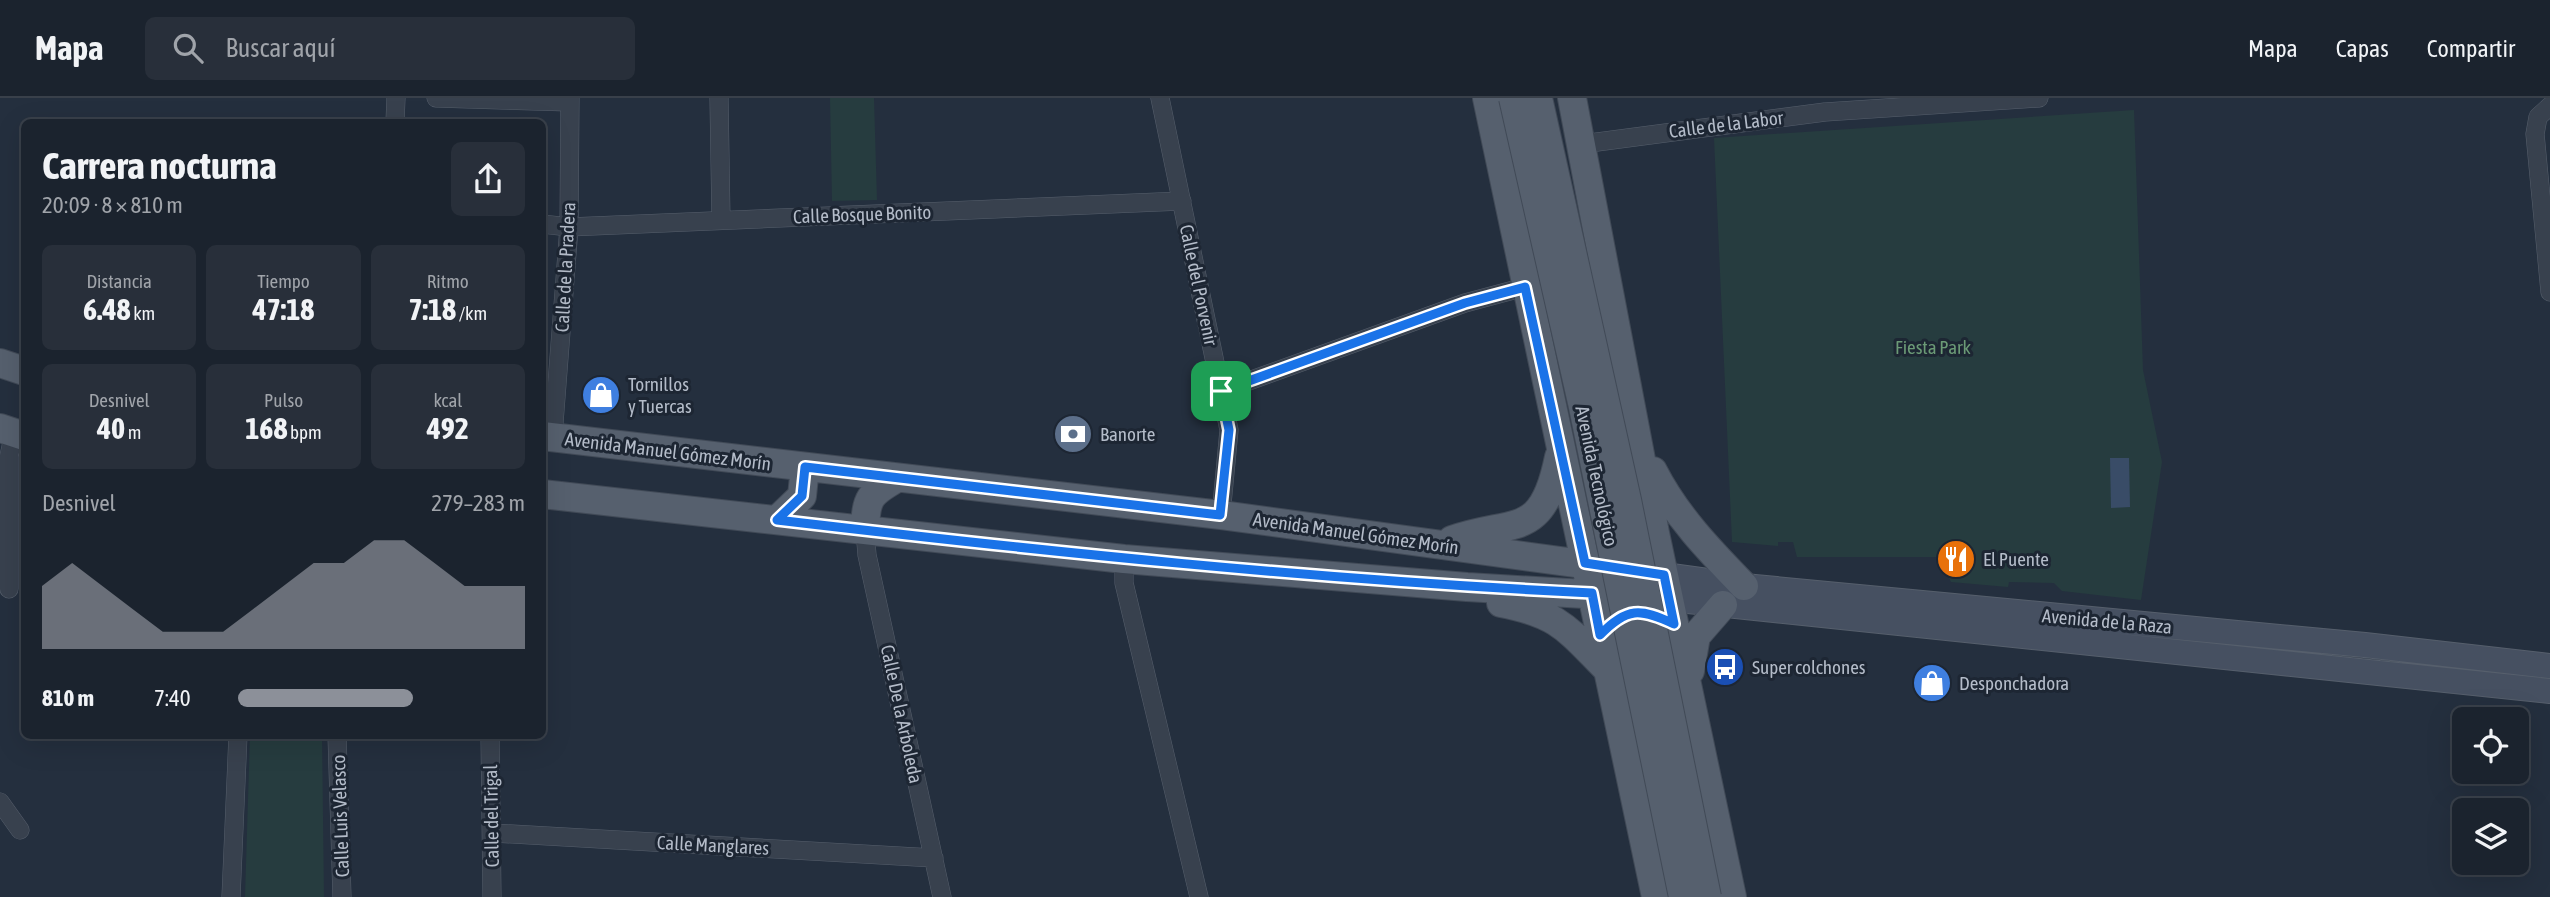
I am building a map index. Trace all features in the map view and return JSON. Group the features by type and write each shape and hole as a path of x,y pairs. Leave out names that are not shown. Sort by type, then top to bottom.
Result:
{"main road":[{"path":"1487,98 1656,897"},
{"name":"Avenida Tecnológico","path":"1513,98 1583,407 1683,897"},
{"name":"Avenida Tecnológico","path":"1538,98 1627,500 1707,897"},
{"path":"1572,98 1655,533 1689,681 1732,897"},
{"path":"0,363 21,370"},
{"name":"Avenida Manuel Gómez Morín","path":"547,436 1220,515 1441,544 1583,552"},
{"path":"1641,449 1669,501 1700,541 1744,586"},
{"path":"1441,544 1476,532 1510,529 1526,522 1539,510 1553,487 1560,451"},
{"path":"777,520 802,496 805,467"},
{"path":"864,530 868,499 875,491 897,478"},
{"name":"Avenida Manuel Gómez Morín","path":"546,494 1124,559 1467,587 1669,599"},
{"path":"1583,552 1619,559 1634,552 1655,533"},
{"path":"1583,552 1669,599"},
{"name":"Avenida de la Raza","path":"1669,599 1744,586 2365,645 2550,666"},
{"path":"1467,587 1491,601 1536,610 1560,623 1608,671"},
{"path":"1600,635 1627,613 1647,612 1669,599"},
{"name":"Avenida de la Raza","path":"1669,599 2550,691"},
{"path":"1689,681 1696,636 1723,605"}],"street":[{"path":"395,119 396,98"},
{"path":"436,98 570,100"},
{"path":"719,98 721,220"},
{"name":"Calle del Porvenir","path":"1160,98 1229,430 1220,515"},
{"name":"Calle de la Labor","path":"1582,144 1825,112 2039,98"},
{"name":"Calle de la Pradera","path":"547,436 569,227 570,100"},
{"path":"2550,106 2538,117 2535,134 2550,292"},
{"name":"Calle Bosque Bonito","path":"546,224 569,227 1182,201"},
{"path":"1221,391 1465,303 1525,287"},
{"path":"9,589 9,456 13,432"},
{"name":"Calle De la Arboleda","path":"864,530 867,555 942,897"},
{"path":"1124,559 1124,583 1199,897"},
{"path":"231,897 237,739"},
{"name":"Calle Luis Velasco","path":"337,739 342,897"},
{"name":"Calle del Trigal","path":"489,739 493,833 492,897"},
{"path":"0,802 20,830"},
{"name":"Calle Manglares","path":"493,833 934,858"}],"green space":[{"path":"830,98 874,98 877,200 832,201"},
{"name":"Fiesta Park","path":"2134,110 2143,370 2162,462 2141,600 2062,591 2054,583 2009,582 2008,587 1951,582 1939,557 1797,557 1793,542 1778,542 1778,546 1732,542 1714,138"},
{"path":"250,739 322,739 324,897 245,897"}],"water":[{"path":"2110,458 2129,458 2130,507 2111,508"}],"place":[{"name":"Tornillos y Tuercas","path":"601,395"},
{"name":"Banorte","path":"1073,434"},
{"name":"El Puente","path":"1956,559"},
{"name":"Super colchones","path":"1725,667"},
{"name":"Desponchadora","path":"1932,683"}],"route":[{"path":"1525,287 1585,563 1664,575 1674,624 1647,612 1627,613 1600,635 1592,593 1467,587 1124,559 777,520 802,496 805,467 1220,515 1229,430 1221,391 1465,303 1525,287"}]}
